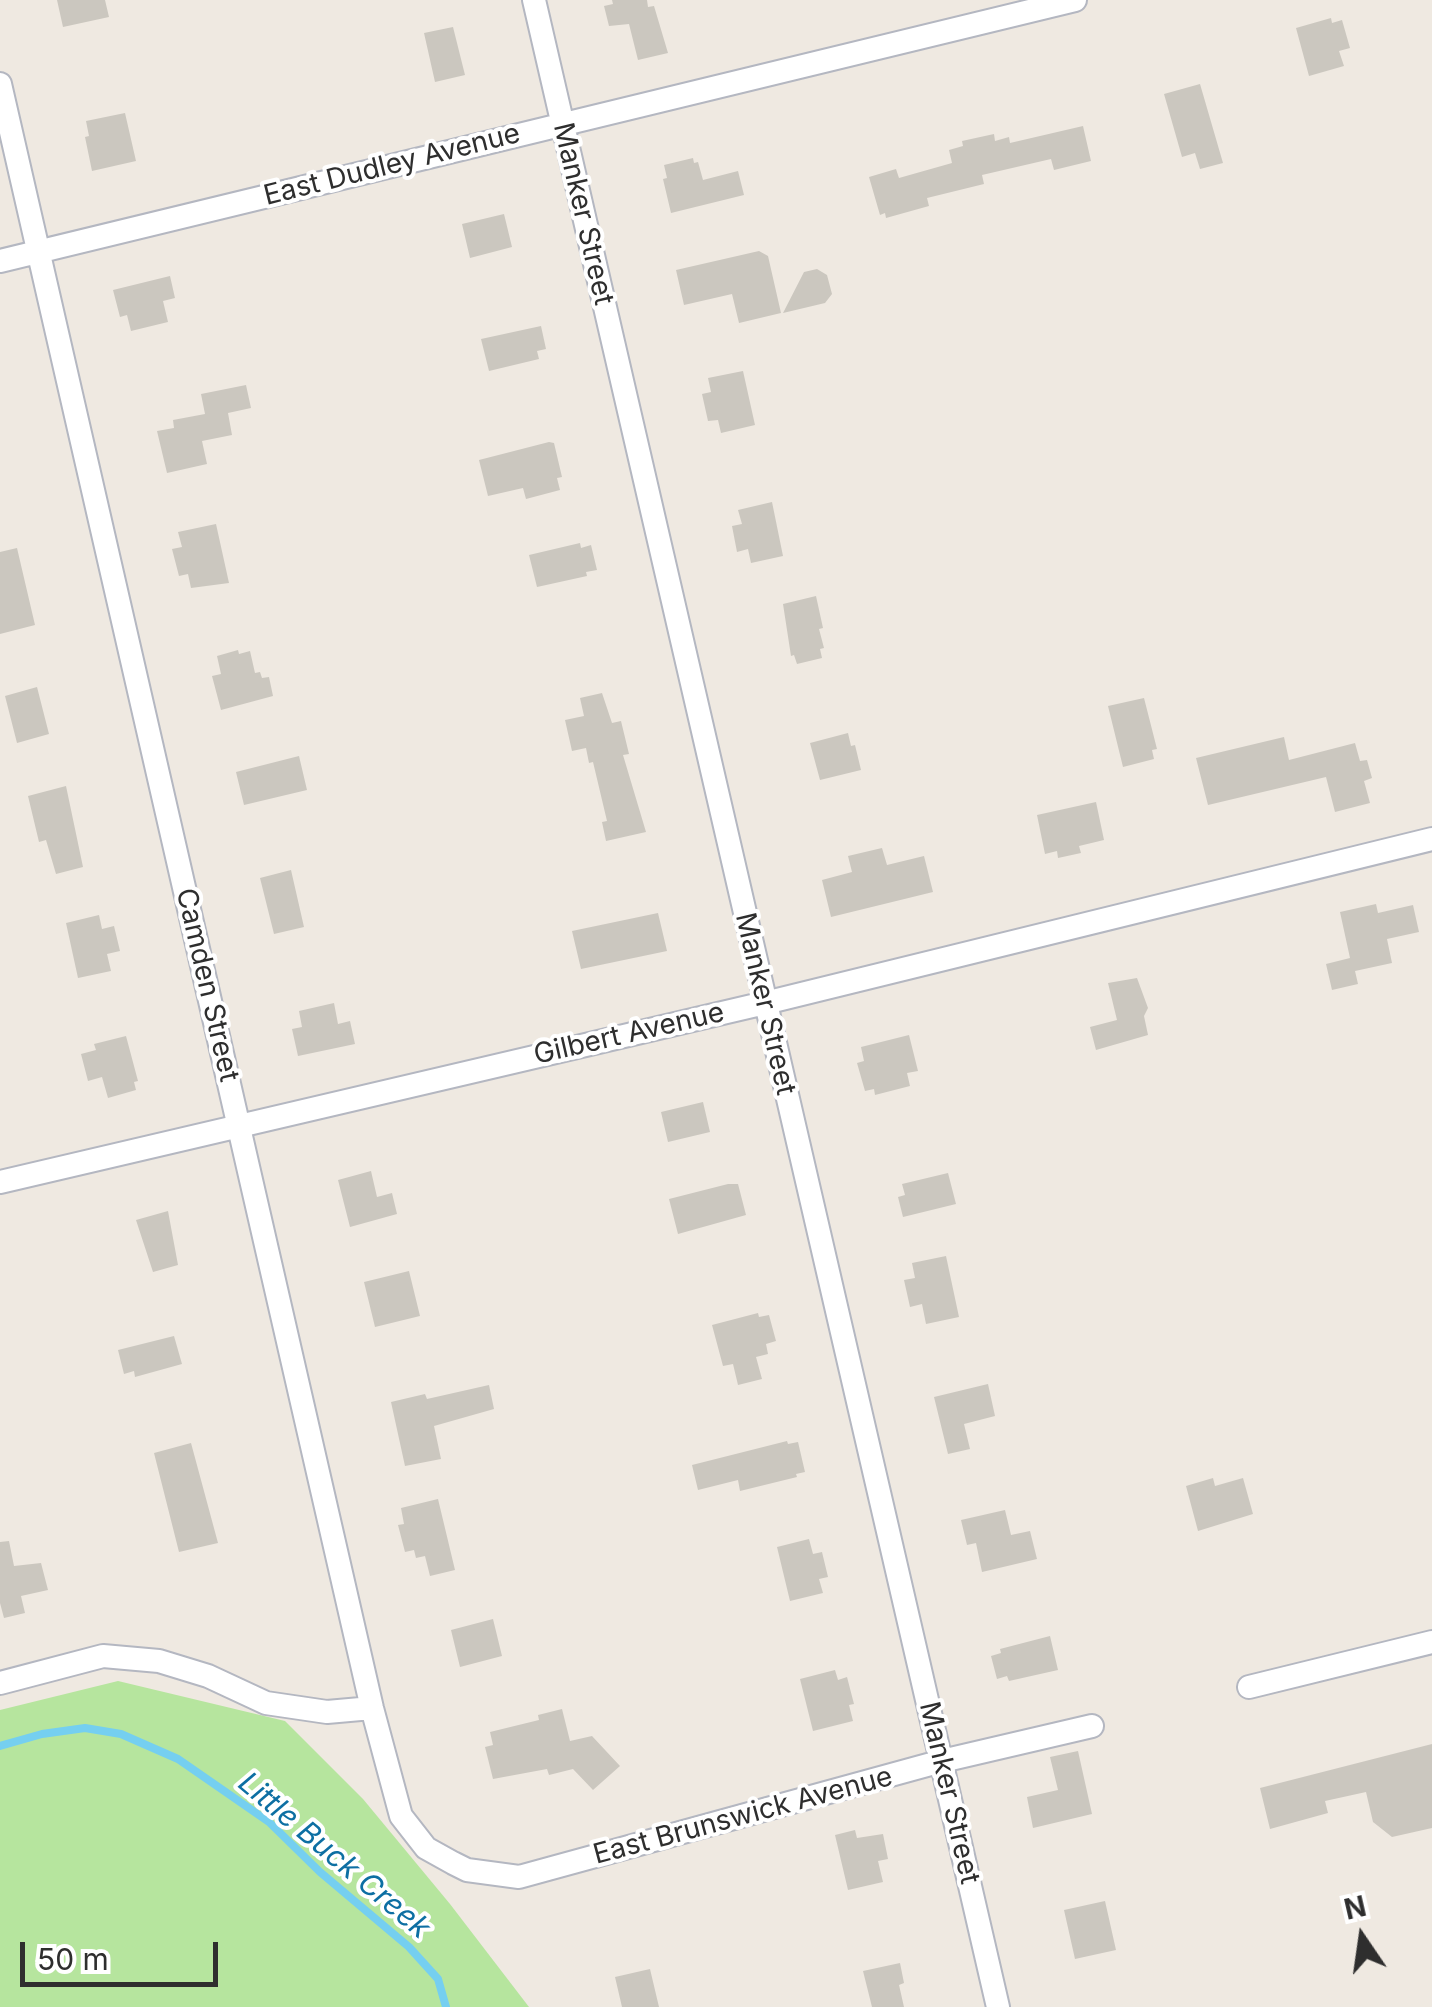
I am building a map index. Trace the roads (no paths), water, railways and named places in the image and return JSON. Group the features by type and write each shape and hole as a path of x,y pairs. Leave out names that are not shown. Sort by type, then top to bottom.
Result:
{"street":[{"name":"Manker Street","path":"534,0 998,2007"},
{"name":"East Dudley Avenue","path":"0,261 1075,0"},
{"name":"Camden Street","path":"0,84 372,1708 401,1816 426,1848 452,1863"},
{"name":"Gilbert Avenue","path":"0,1182 765,1003 1432,839"},
{"path":"1248,1687 1432,1642"},
{"path":"0,1682 103,1656 175,1666 208,1676 266,1703 327,1712 372,1708"},
{"name":"East Brunswick Avenue","path":"452,1863 468,1870 519,1877 942,1762 1092,1726"}],"waterway":[{"name":"Little Buck Creek","path":"0,1746 42,1734 85,1728 121,1734 178,1759 269,1822 320,1872 409,1947 438,1979 446,2007"}]}
